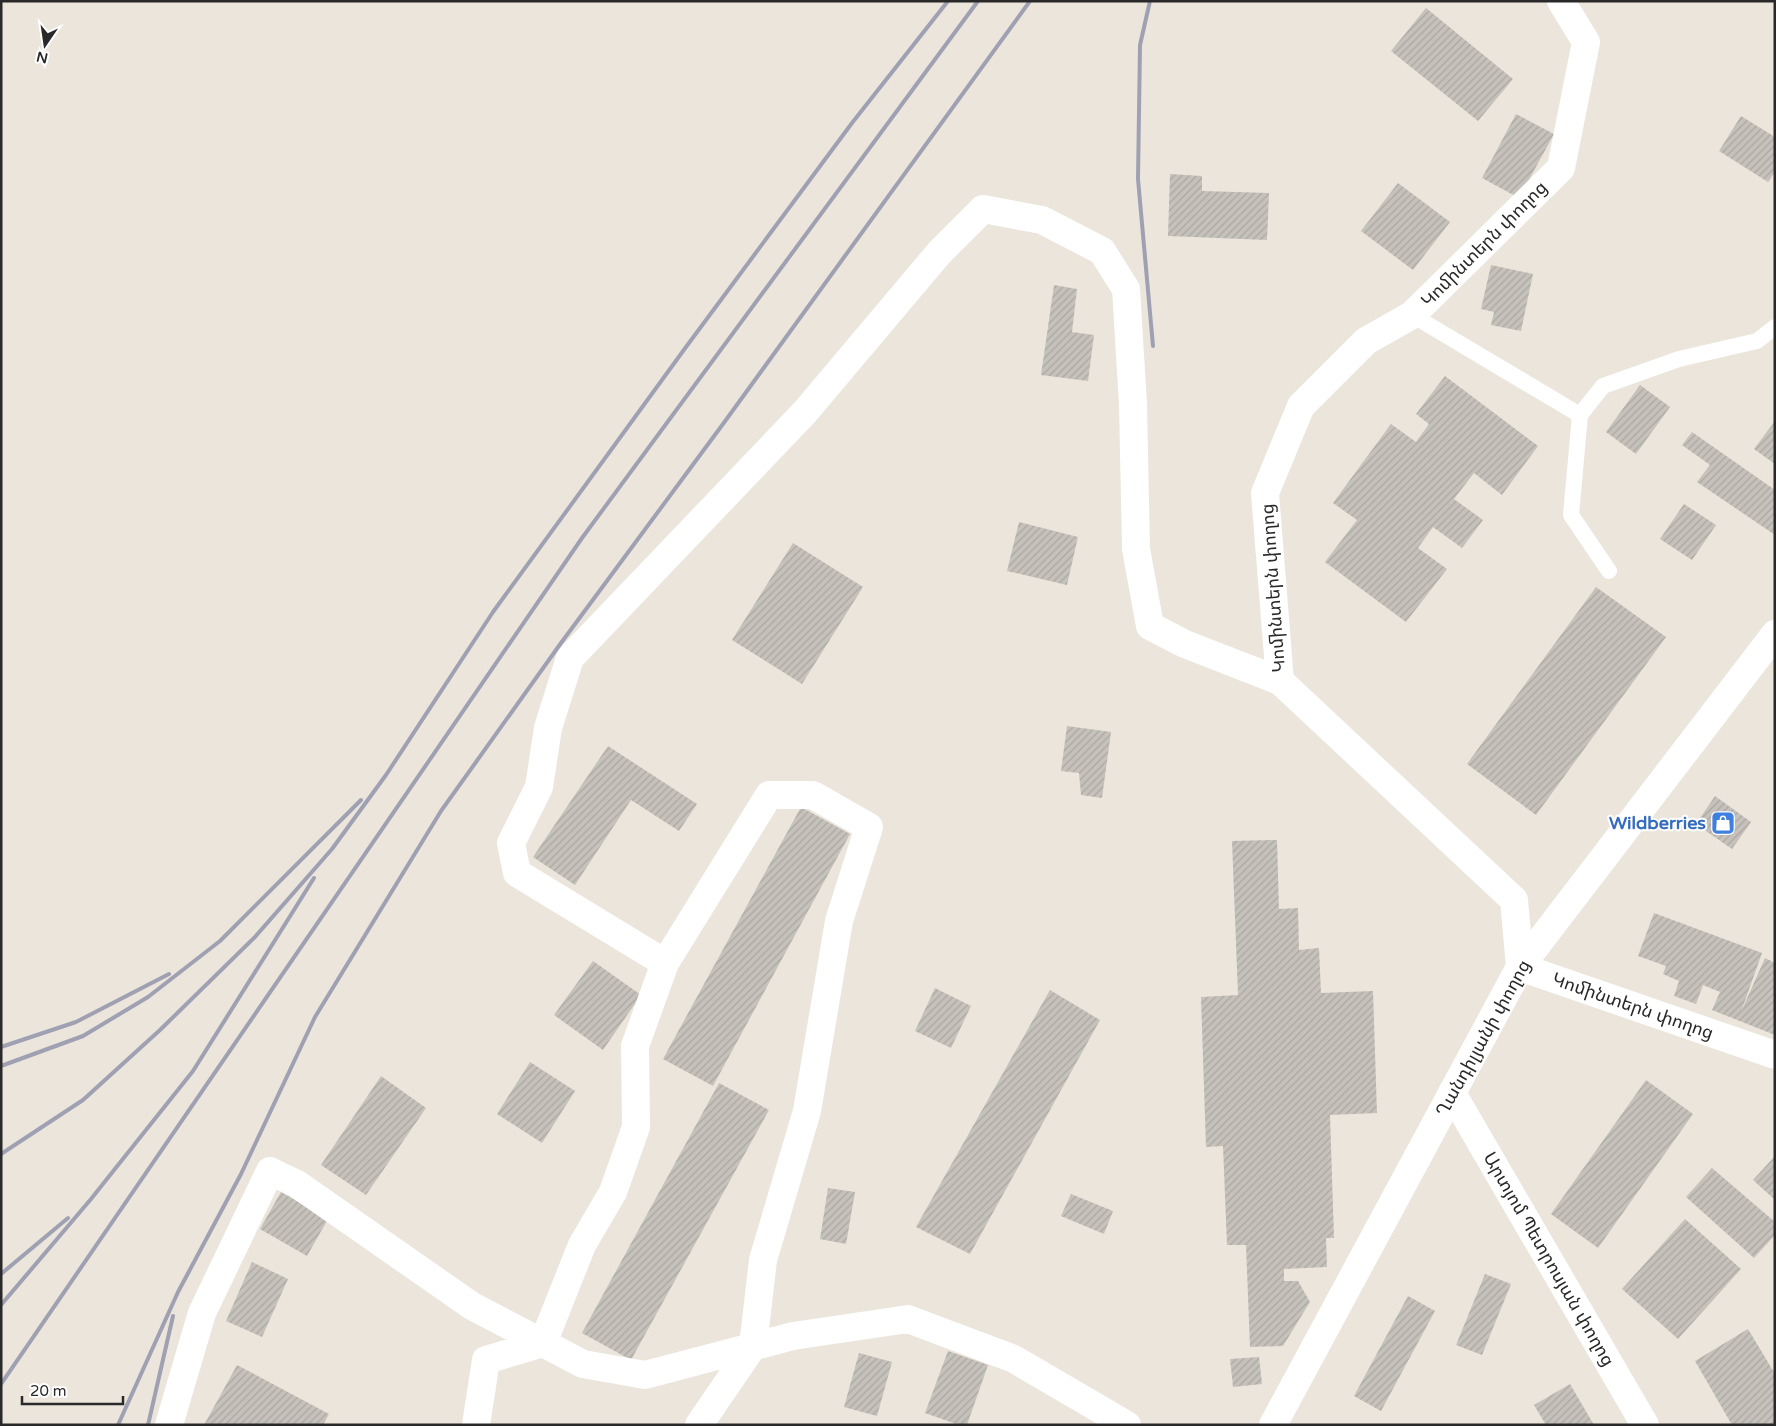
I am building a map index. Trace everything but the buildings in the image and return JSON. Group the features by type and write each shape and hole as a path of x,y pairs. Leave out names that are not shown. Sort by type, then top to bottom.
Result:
{"street":[{"name":"Կոմինտերն փողոց","path":"1561,1 1586,42 1561,168 1412,315 1366,341 1301,406 1266,493 1280,681 1514,900 1520,967 1775,1055"},
{"path":"666,964 517,873 511,842 538,787 548,728 570,658 806,412 938,253 983,209 1042,220 1102,251 1126,289 1133,404 1136,549 1150,626 1186,644 1280,681"},
{"name":"Ղանդիլյանի փողոց","path":"1273,1425 1520,967 1775,634"},
{"path":"543,1343 582,1245 613,1192 636,1127 635,1046 666,964 769,796 813,795 869,827 839,920 808,1111 763,1260 753,1346 699,1425"},
{"name":"Արտյոմ Պետրոսյան փողոց","path":"1452,1093 1645,1425"},
{"path":"169,1425 202,1313 270,1171 297,1184 472,1306 583,1364 645,1375 793,1336 908,1319 1014,1359 1112,1421"},
{"path":"476,1425 486,1360 543,1343"}],"lane":[{"path":"1412,315 1580,415"},
{"path":"1609,572 1572,515 1580,415 1603,386 1679,359 1757,341 1775,327"}],"railway":[{"path":"1,1154 83,1100 160,1030 255,937 332,849 386,775 493,612 852,123 948,1"},
{"path":"1,1384 582,538 978,1"},
{"path":"118,1425 178,1292 241,1174 315,1017 441,811 561,643 723,424 1030,1"},
{"path":"1150,1 1140,45 1138,179 1153,346"},
{"path":"1,1066 83,1036 148,997 220,941 361,800"},
{"path":"1,1305 91,1199 193,1071 314,878"},
{"path":"1,1047 76,1022 169,974"},
{"path":"1,1274 68,1218"},
{"path":"148,1425 173,1316"}],"place":[{"name":"Wildberries","path":"1723,823"}]}
